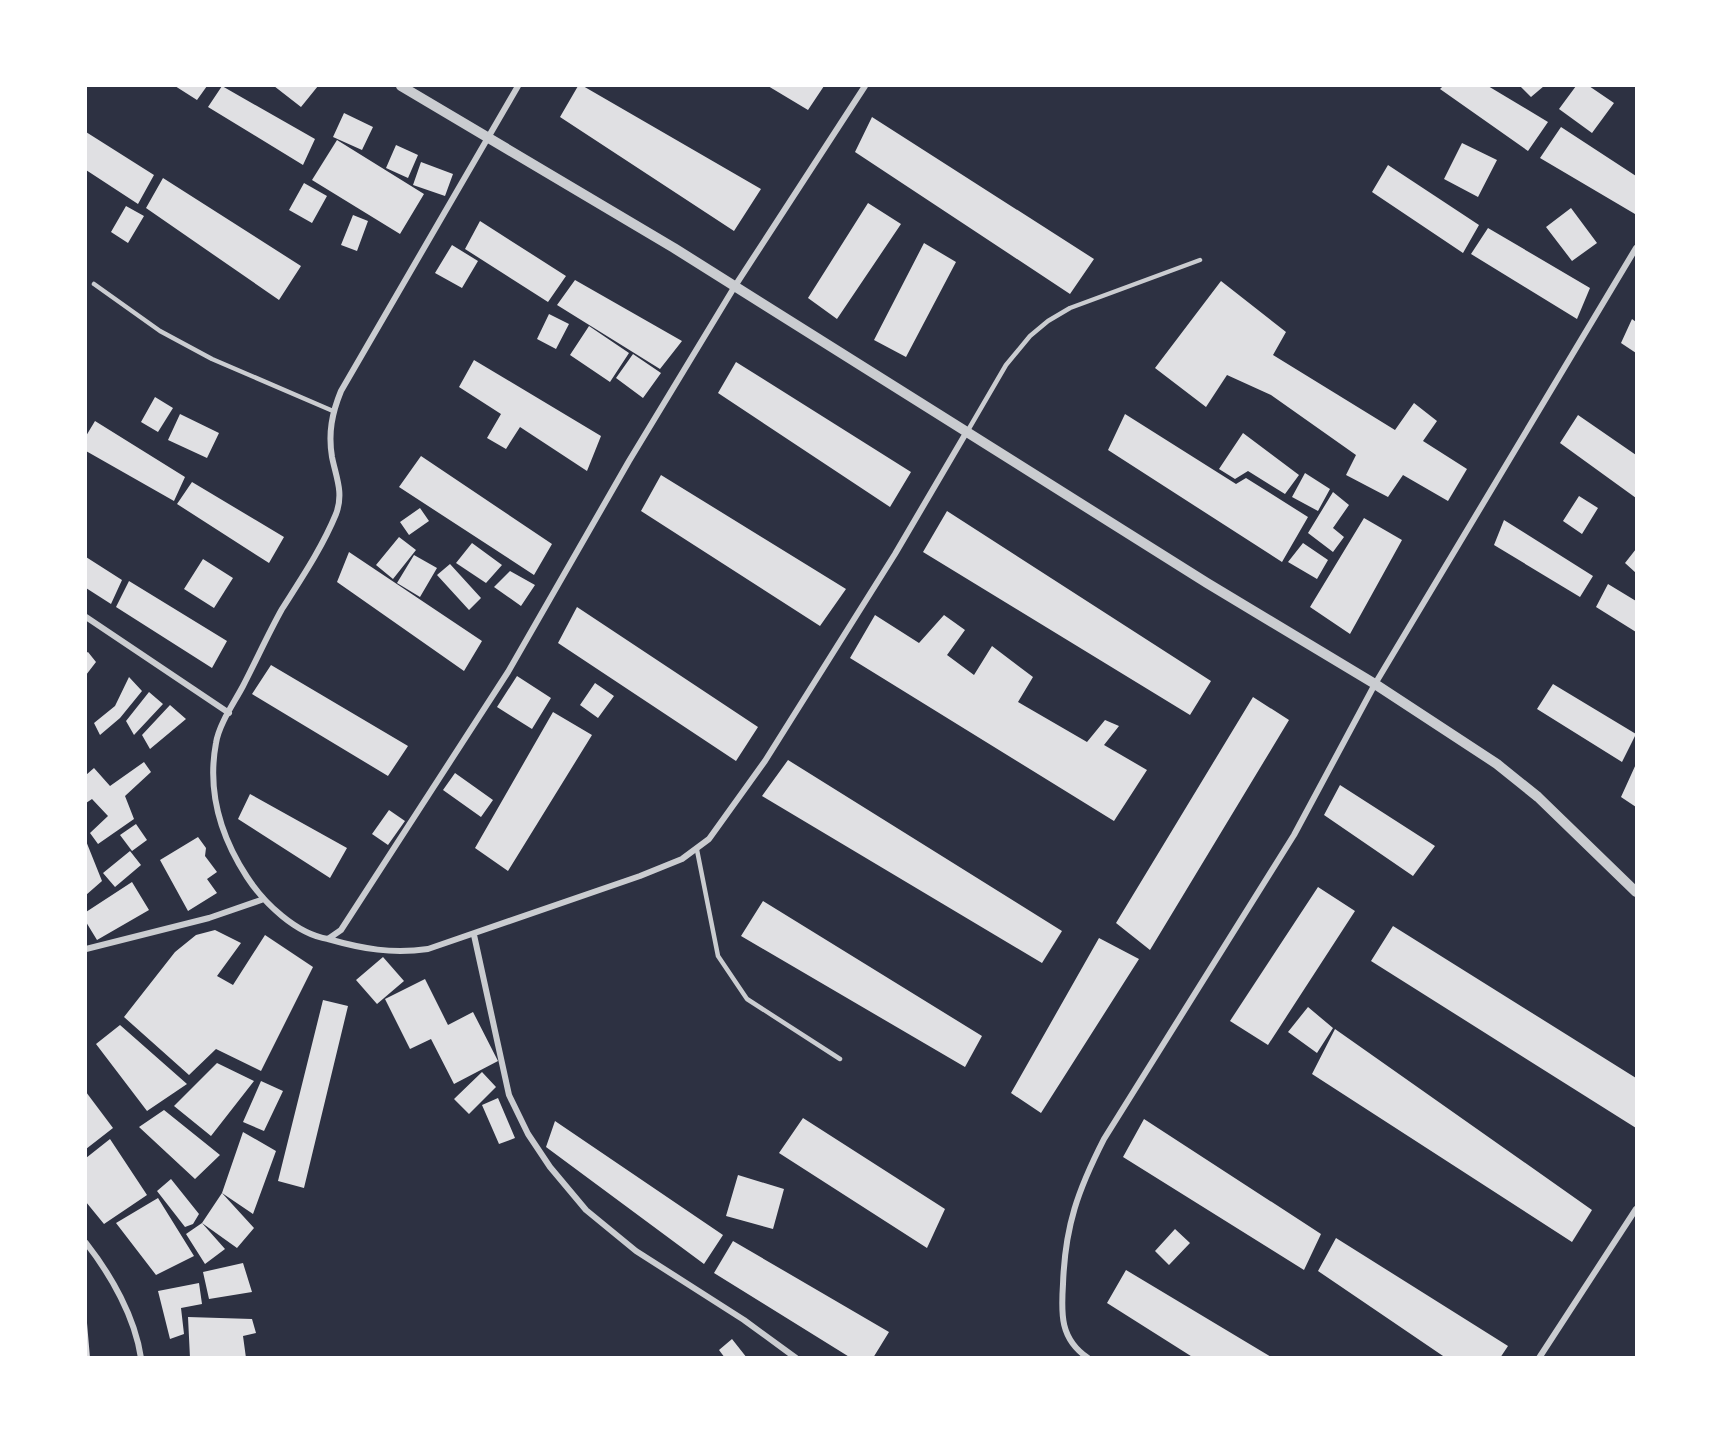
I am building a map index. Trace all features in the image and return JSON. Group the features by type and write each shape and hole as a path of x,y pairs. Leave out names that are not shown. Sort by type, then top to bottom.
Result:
{"street":[{"path":"401,86 735,286 1207,583 1375,684 1497,764 1538,797 1636,892"},
{"path":"518,86 361,355 333,411 330,434 332,458 340,483 336,514 228,713 216,741 214,772 216,802 222,828 233,855 264,899 309,933 364,949 397,953 428,949 474,934 640,876 682,859 697,850 709,839 765,761 895,554 966,433"},
{"path":"328,939 341,930 353,913 508,672 629,461 735,286 865,86"},
{"path":"1088,1358 1073,1345 1065,1332 1061,1317 1064,1246 1084,1179 1104,1139 1294,834 1375,684 1636,248"},
{"path":"86,617 228,713"},
{"path":"86,949 209,918 264,899"},
{"path":"474,934 509,1095 528,1134 550,1167 586,1210 636,1251 744,1320 796,1358"},
{"path":"1539,1358 1636,1209"},
{"path":"86,1242 121,1300 138,1336 141,1358"}],"lane":[{"path":"966,433 1006,365 1030,336 1048,321 1070,308 1200,260"},
{"path":"94,284 160,331 212,359 333,411"},
{"path":"697,850 718,956 747,999 840,1059"}],"building":[{"path":"175,86 207,86 197,100"},
{"path":"222,86 315,139 303,165 208,107"},
{"path":"274,86 318,86 301,107"},
{"path":"578,86 583,86 761,189 734,231 560,117"},
{"path":"768,86 824,86 808,110"},
{"path":"1443,86 1488,86 1548,122 1528,151 1440,89"},
{"path":"1520,86 1544,86 1531,97"},
{"path":"1576,86 1589,86 1614,103 1592,133 1559,109"},
{"path":"344,113 373,127 362,150 333,137"},
{"path":"872,117 1094,259 1070,294 855,152"},
{"path":"1561,127 1636,176 1635,214 1540,158"},
{"path":"86,132 154,175 138,204 86,170"},
{"path":"337,140 424,194 400,234 312,180"},
{"path":"1462,143 1497,160 1478,197 1444,179"},
{"path":"396,145 418,155 408,178 386,168"},
{"path":"421,162 453,174 445,196 413,185"},
{"path":"1388,165 1479,225 1463,253 1372,192"},
{"path":"163,178 301,266 279,300 146,208"},
{"path":"304,183 327,196 312,223 289,210"},
{"path":"868,203 901,224 837,319 808,298"},
{"path":"126,206 144,216 128,243 111,232"},
{"path":"1571,208 1597,243 1572,261 1546,227"},
{"path":"353,215 368,221 357,251 341,245"},
{"path":"480,221 566,276 548,302 465,249"},
{"path":"1488,228 1590,288 1577,319 1471,254"},
{"path":"924,243 956,262 906,357 874,340"},
{"path":"452,245 478,261 462,288 435,273"},
{"path":"575,280 682,341 660,369 557,305"},
{"path":"1221,281 1286,332 1273,355 1395,430 1414,403 1437,421 1423,441 1467,469 1448,501 1403,475 1388,497 1346,475 1356,455 1271,395 1227,375 1206,407 1155,368"},
{"path":"549,314 569,324 556,349 537,339"},
{"path":"1632,319 1636,322 1636,353 1621,343"},
{"path":"589,326 629,353 610,382 570,355"},
{"path":"633,354 661,373 643,398 616,378"},
{"path":"474,360 601,436 587,471 520,427 506,449 487,438 501,414 459,387"},
{"path":"736,362 911,472 890,507 718,393"},
{"path":"155,397 173,408 158,432 141,422"},
{"path":"180,414 219,433 207,458 168,440"},
{"path":"1125,414 1236,484 1246,478 1308,517 1282,562 1108,450"},
{"path":"1578,415 1636,455 1636,498 1560,443"},
{"path":"95,421 185,477 174,501 86,451 86,436"},
{"path":"1243,433 1299,475 1285,494 1248,471 1235,479 1219,469"},
{"path":"421,456 552,544 534,575 399,487"},
{"path":"1305,473 1330,489 1318,511 1292,497"},
{"path":"661,475 846,589 820,626 641,511"},
{"path":"192,482 284,537 269,563 177,504"},
{"path":"1333,492 1349,505 1333,528 1344,537 1333,552 1308,533"},
{"path":"1579,496 1598,508 1582,534 1563,521"},
{"path":"420,508 429,521 409,535 400,522"},
{"path":"947,511 1211,681 1190,715 923,552"},
{"path":"1364,518 1402,540 1350,634 1310,607"},
{"path":"1504,520 1593,576 1580,597 1494,545"},
{"path":"399,537 416,550 393,579 376,565"},
{"path":"472,543 502,565 486,583 456,563"},
{"path":"1303,543 1328,560 1317,579 1288,562"},
{"path":"1636,549 1636,573 1625,563"},
{"path":"349,552 482,641 464,671 337,582"},
{"path":"414,555 437,568 420,597 397,583"},
{"path":"86,557 122,580 111,604 86,588"},
{"path":"203,559 233,578 214,608 184,589"},
{"path":"450,564 481,598 469,610 437,575"},
{"path":"510,571 535,585 521,606 494,587"},
{"path":"129,581 227,641 212,668 116,607"},
{"path":"1608,584 1636,601 1636,632 1596,607"},
{"path":"577,607 758,727 736,761 558,643"},
{"path":"875,615 919,643 944,615 965,630 947,655 974,675 992,646 1033,677 1018,702 1087,742 1105,720 1119,726 1104,745 1147,770 1114,821 850,658"},
{"path":"88,652 96,662 86,675 86,653"},
{"path":"271,665 408,746 388,776 252,694"},
{"path":"517,676 551,698 532,729 497,707"},
{"path":"129,677 142,691 120,718 100,735 94,723 115,706"},
{"path":"595,683 614,696 598,718 580,705"},
{"path":"1553,684 1636,734 1622,762 1537,709"},
{"path":"149,692 163,704 134,735 126,721"},
{"path":"1253,697 1289,720 1150,950 1116,923"},
{"path":"170,705 186,719 150,749 142,735"},
{"path":"553,712 592,735 508,871 475,848"},
{"path":"788,760 1062,931 1042,963 762,796"},
{"path":"144,762 151,772 125,796 134,819 98,844 90,833 108,816 92,799 86,803 86,775 94,768 110,786"},
{"path":"1636,764 1636,807 1621,797"},
{"path":"455,773 493,800 481,817 443,790"},
{"path":"1340,785 1435,846 1413,876 1324,815"},
{"path":"250,794 347,848 330,878 238,819"},
{"path":"389,810 405,821 388,845 372,834"},
{"path":"136,824 147,840 132,851 120,835"},
{"path":"198,837 206,848 205,856 217,872 207,879 217,893 188,911 160,860"},
{"path":"86,841 102,881 86,895"},
{"path":"130,851 141,865 115,887 103,873"},
{"path":"132,882 149,910 97,940 86,922 86,912"},
{"path":"1318,887 1355,911 1268,1045 1230,1021"},
{"path":"763,901 982,1036 965,1067 741,936"},
{"path":"1393,926 1636,1078 1636,1128 1371,961"},
{"path":"215,930 241,943 217,976 233,985 265,935 313,967 261,1071 216,1049 189,1075 124,1017 175,952 196,935"},
{"path":"1099,938 1139,959 1041,1113 1011,1093"},
{"path":"383,957 404,981 377,1004 356,980"},
{"path":"425,979 448,1025 473,1012 498,1061 454,1084 431,1039 410,1049 385,999"},
{"path":"323,1000 348,1006 304,1188 278,1181"},
{"path":"1308,1007 1333,1028 1317,1053 1288,1032"},
{"path":"120,1025 187,1084 147,1111 96,1044"},
{"path":"1335,1029 1592,1210 1572,1242 1312,1074"},
{"path":"217,1063 254,1081 211,1136 174,1106"},
{"path":"482,1072 496,1087 469,1114 454,1099"},
{"path":"261,1081 283,1091 264,1131 243,1122"},
{"path":"86,1092 113,1128 86,1149"},
{"path":"498,1098 515,1138 499,1144 482,1105"},
{"path":"164,1110 220,1155 195,1179 139,1127"},
{"path":"803,1118 945,1209 927,1248 779,1153"},
{"path":"1144,1119 1321,1234 1304,1270 1123,1157"},
{"path":"555,1121 723,1235 704,1264 546,1147"},
{"path":"243,1132 276,1151 253,1214 222,1193"},
{"path":"110,1139 147,1195 104,1224 86,1202 86,1158"},
{"path":"738,1175 784,1189 773,1229 726,1216"},
{"path":"171,1179 199,1214 193,1224 185,1227 157,1191"},
{"path":"222,1193 254,1228 237,1248 202,1223"},
{"path":"158,1198 194,1256 156,1275 116,1223"},
{"path":"202,1223 225,1249 205,1264 186,1234"},
{"path":"1175,1229 1190,1243 1169,1265 1155,1251"},
{"path":"1336,1238 1508,1346 1500,1358 1446,1358 1318,1271"},
{"path":"733,1241 889,1332 873,1358 851,1358 714,1273"},
{"path":"243,1263 252,1292 209,1299 203,1272"},
{"path":"1126,1270 1273,1358 1194,1358 1107,1303"},
{"path":"199,1283 202,1304 181,1308 184,1334 170,1339 158,1291"},
{"path":"188,1317 252,1319 256,1333 243,1336 246,1358 190,1358"},
{"path":"87,1323 90,1358 86,1358"},
{"path":"732,1339 747,1358 725,1358 719,1350"}]}
